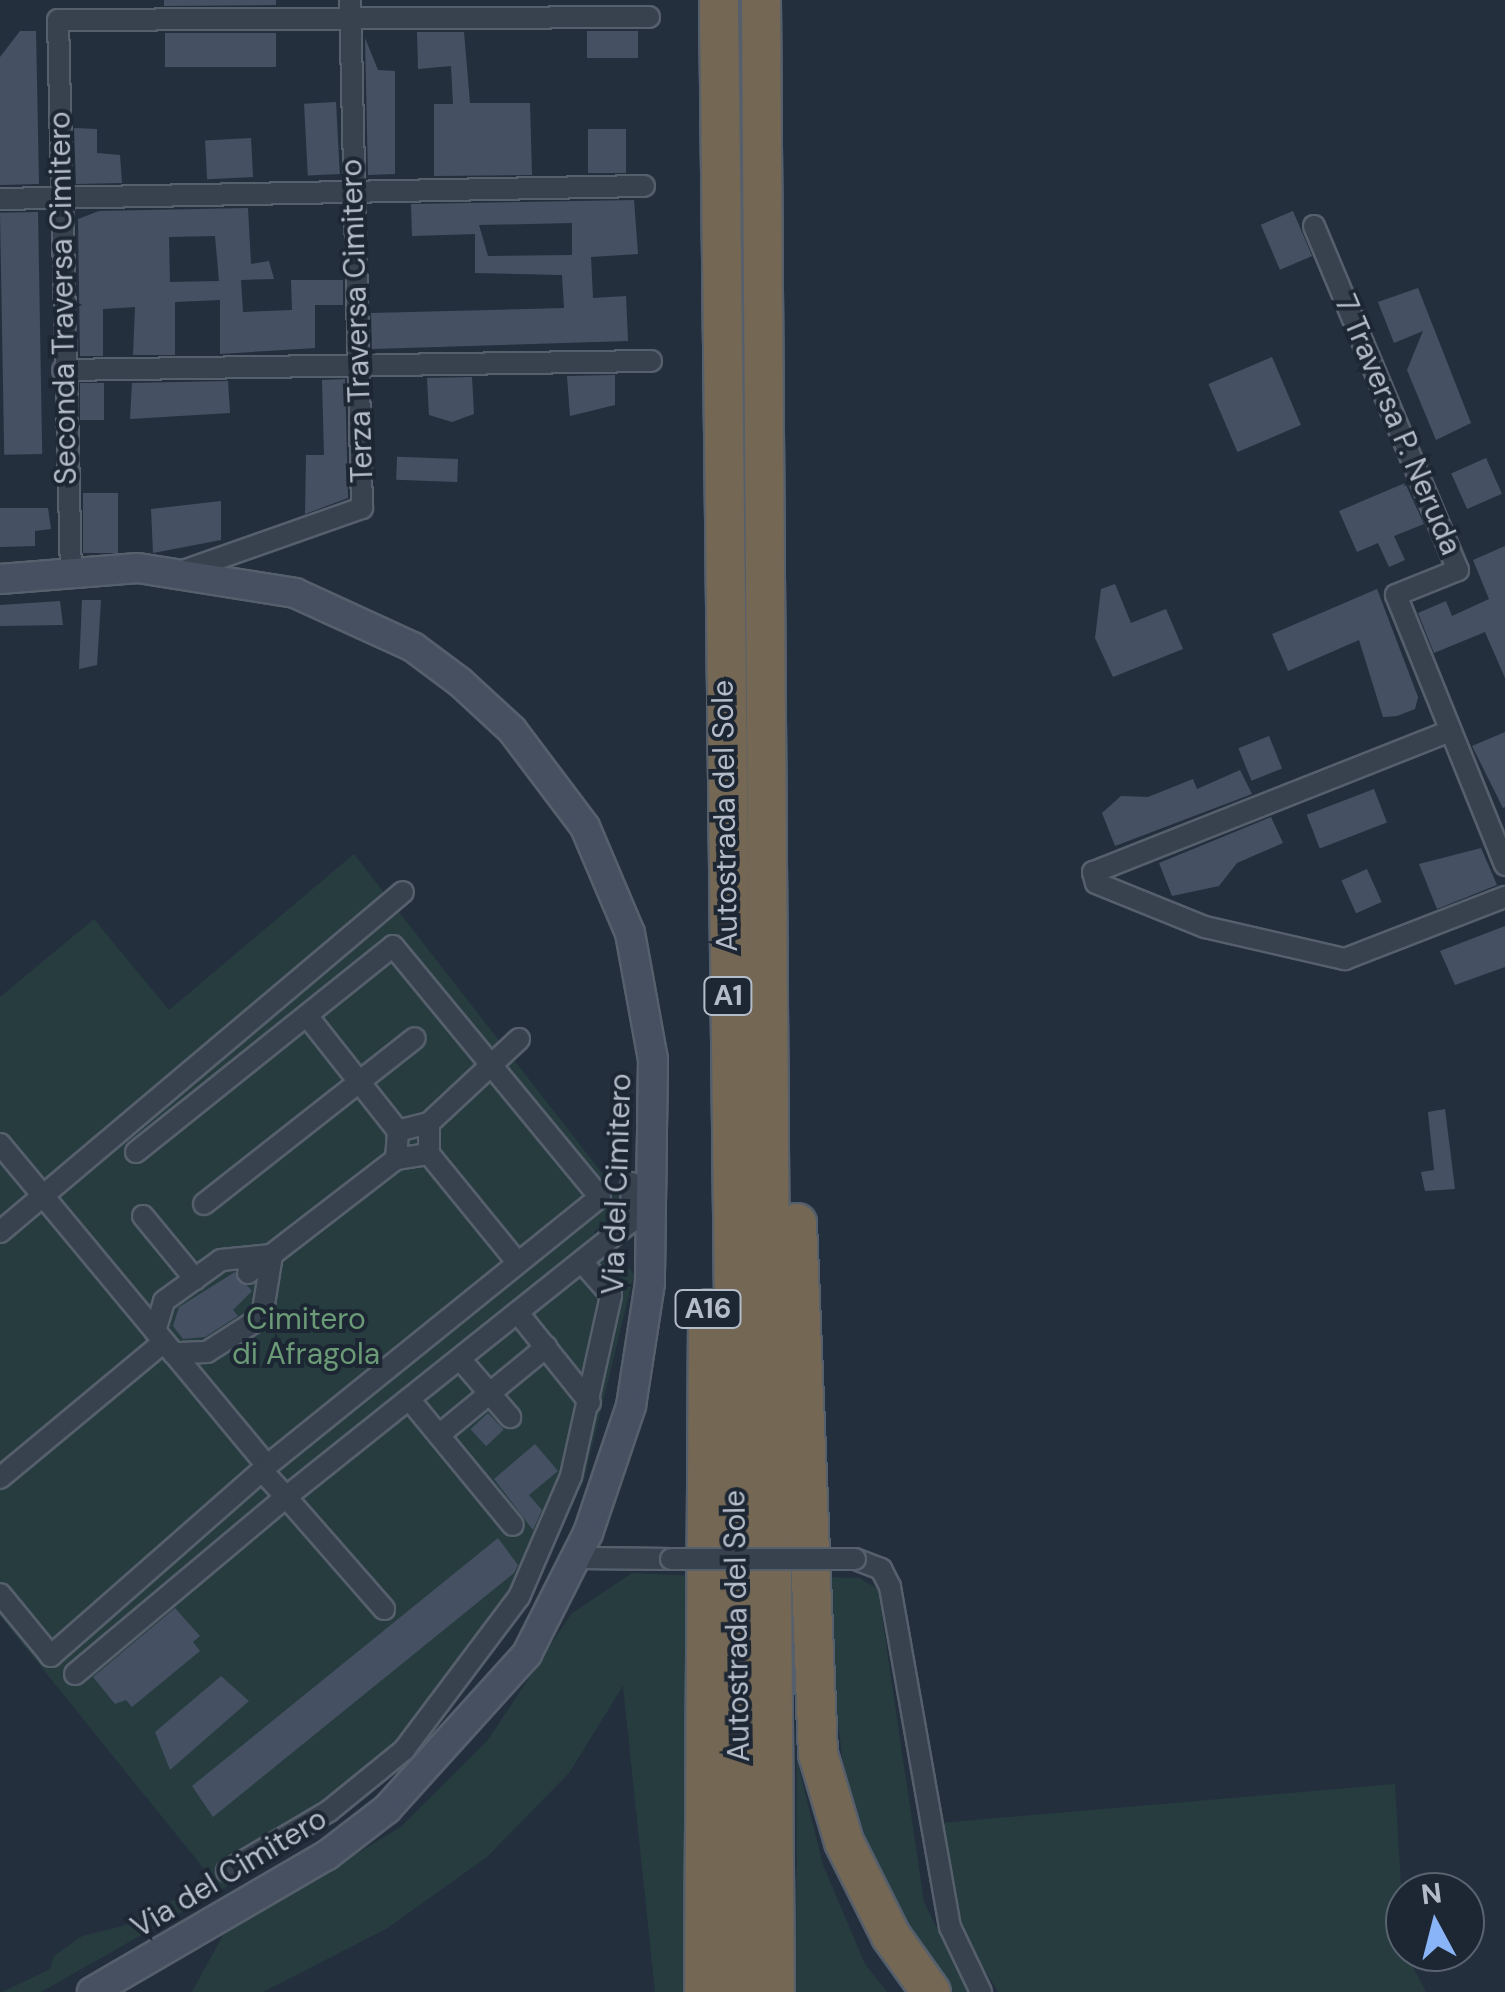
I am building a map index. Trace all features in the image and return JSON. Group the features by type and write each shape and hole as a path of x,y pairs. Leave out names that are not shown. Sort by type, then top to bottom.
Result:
{"highway":[{"name":"Autostrada del Sole","path":"718,0 722,626 742,1992"},
{"name":"Autostrada del Sole","path":"761,0 775,1992"},
{"name":"A16","path":"704,1992 700,1688 722,626"},
{"path":"768,813 794,1076 805,1559 818,1754 844,1842 892,1936 930,1992"}],"main road":[{"name":"Via del Cimitero","path":"0,579 180,572 295,593 413,647 533,754 610,878 630,933 653,1059 653,1211 631,1406 578,1558 527,1654 486,1708 387,1809 327,1855 92,1992"}],"street":[{"path":"350,11 649,16"},
{"name":"Seconda Traversa Cimitero","path":"71,575 58,198 58,20 350,11"},
{"name":"Terza Traversa Cimitero","path":"180,572 362,508 350,11"},
{"path":"0,199 644,186"},
{"name":"7 Traversa P. Neruda","path":"1314,226 1458,570 1396,595 1505,866"},
{"path":"64,370 651,360"},
{"path":"1450,731 1093,872 1096,883 1206,927 1345,959 1505,897"},
{"path":"0,1232 403,892"},
{"path":"0,1594 51,1656 265,1468 600,1196 393,946 136,1152"},
{"path":"308,1017 398,1131 396,1159"},
{"path":"204,1204 415,1038"},
{"path":"398,1131 430,1123 519,1039"},
{"path":"430,1123 428,1154 517,1262"},
{"path":"0,1144 286,1497 384,1610"},
{"path":"248,1274 396,1159 428,1154"},
{"path":"75,1674 286,1497 630,1222 632,1182"},
{"path":"144,1216 195,1279"},
{"path":"164,1342 207,1352 262,1317 272,1255"},
{"path":"164,1342 164,1300 221,1260 272,1255"},
{"path":"227,1871 329,1811 404,1750 475,1665 551,1530 590,1402 611,1295 582,1262"},
{"path":"518,1313 590,1402"},
{"path":"0,1478 164,1342"},
{"path":"438,1435 546,1347"},
{"path":"460,1359 510,1417"},
{"path":"409,1399 513,1525"},
{"path":"578,1558 855,1559 881,1569 890,1588 946,1910 958,1952 981,1992"}],"green space":[{"name":"Cimitero di Afragola","path":"354,854 626,1204 594,1232 634,1274 584,1480 522,1612 404,1761 317,1830 221,1890 41,1992 2,1992 50,1969 54,1956 82,1936 123,1926 213,1880 0,1616 0,997 94,919 169,1010"},
{"path":"632,1573 695,1576 693,1992 655,1992 623,1686 569,1773 487,1857 386,1929 263,1992 192,1992 223,1935 402,1826 488,1740 571,1614"},
{"path":"821,1577 859,1578 878,1589 924,1902 968,1992 948,1992 889,1900 871,1855 843,1765"},
{"path":"797,1760 823,1865 865,1964 887,1992 796,1992"},
{"path":"1395,1784 1400,1872 1385,1872 1385,1972 1416,1972 1426,1992 998,1992 960,1928 939,1823"}],"building":[{"path":"164,0 276,0 276,5 164,6"},
{"path":"20,31 36,31 39,184 0,185 0,57"},
{"path":"587,31 638,31 638,58 587,58"},
{"path":"417,32 464,32 470,103 530,103 532,175 434,176 434,104 453,104 451,66 418,69"},
{"path":"165,33 276,33 276,67 165,67"},
{"path":"365,38 378,70 395,71 395,174 368,175"},
{"path":"336,102 340,174 308,176 304,104"},
{"path":"74,128 97,129 97,153 120,155 122,183 76,184"},
{"path":"588,129 626,129 626,173 588,173"},
{"path":"251,138 253,177 207,179 205,140"},
{"path":"634,200 638,254 591,257 593,298 626,296 628,341 372,349 371,313 564,308 562,275 475,273 475,234 412,236 411,204","holes":["572,223 572,255 488,256 479,225"]},
{"path":"248,208 251,264 269,261 274,279 241,280 243,312 292,310 291,280 343,280 343,305 315,305 315,348 220,354 220,300 175,302 175,355 133,355 135,307 103,309 103,356 80,356 78,219 99,211","holes":["215,236 219,281 170,282 169,237"]},
{"path":"1293,211 1312,256 1280,270 1261,225"},
{"path":"38,212 42,454 4,455 0,213"},
{"path":"1418,288 1471,423 1436,440 1407,370 1423,331 1394,343 1378,302"},
{"path":"1272,357 1301,425 1237,452 1208,384"},
{"path":"615,375 615,405 570,416 567,376"},
{"path":"472,377 474,414 452,422 429,415 427,378"},
{"path":"345,379 348,498 305,514 306,455 324,455 322,380"},
{"path":"228,381 230,413 130,419 132,383"},
{"path":"80,383 104,383 104,420 80,420"},
{"path":"397,457 458,459 457,482 396,480"},
{"path":"1486,458 1502,494 1467,509 1451,473"},
{"path":"1405,483 1424,524 1394,536 1405,560 1389,567 1378,543 1357,552 1339,511"},
{"path":"83,493 118,493 118,553 83,553"},
{"path":"221,501 221,540 153,553 151,509"},
{"path":"0,508 48,508 51,529 35,531 35,546 0,547"},
{"path":"1505,546 1505,678 1485,632 1434,653 1418,613 1446,601 1452,616 1489,599 1473,560"},
{"path":"1115,584 1131,623 1166,609 1183,649 1113,677 1095,638 1101,589"},
{"path":"1377,589 1418,697 1415,709 1397,716 1383,717 1359,640 1288,671 1272,634"},
{"path":"82,600 101,600 97,665 79,669"},
{"path":"60,601 63,625 0,626 0,605"},
{"path":"1505,732 1505,807 1503,808 1472,746"},
{"path":"1269,736 1282,768 1252,781 1238,748"},
{"path":"1240,770 1252,794 1115,846 1102,813 1121,796 1148,797 1193,779 1197,789"},
{"path":"1374,789 1387,823 1320,848 1307,815"},
{"path":"1271,817 1283,843 1237,863 1219,886 1172,896 1159,863"},
{"path":"1481,848 1497,885 1437,909 1419,864"},
{"path":"1367,869 1382,902 1356,913 1341,880"},
{"path":"1505,926 1505,967 1455,985 1440,951"},
{"path":"1445,1109 1455,1189 1425,1191 1421,1172 1434,1170 1428,1112"},
{"path":"235,1272 252,1291 233,1310 238,1316 205,1337 183,1339 173,1326 179,1307"},
{"path":"488,1413 504,1430 486,1446 470,1429"},
{"path":"535,1444 558,1471 529,1495 542,1510 533,1530 494,1479"},
{"path":"498,1538 518,1565 514,1573 213,1817 192,1786"},
{"path":"175,1608 200,1636 193,1642 200,1651 132,1707 126,1700 115,1704 93,1677"},
{"path":"221,1676 249,1701 170,1770 155,1732"}]}
